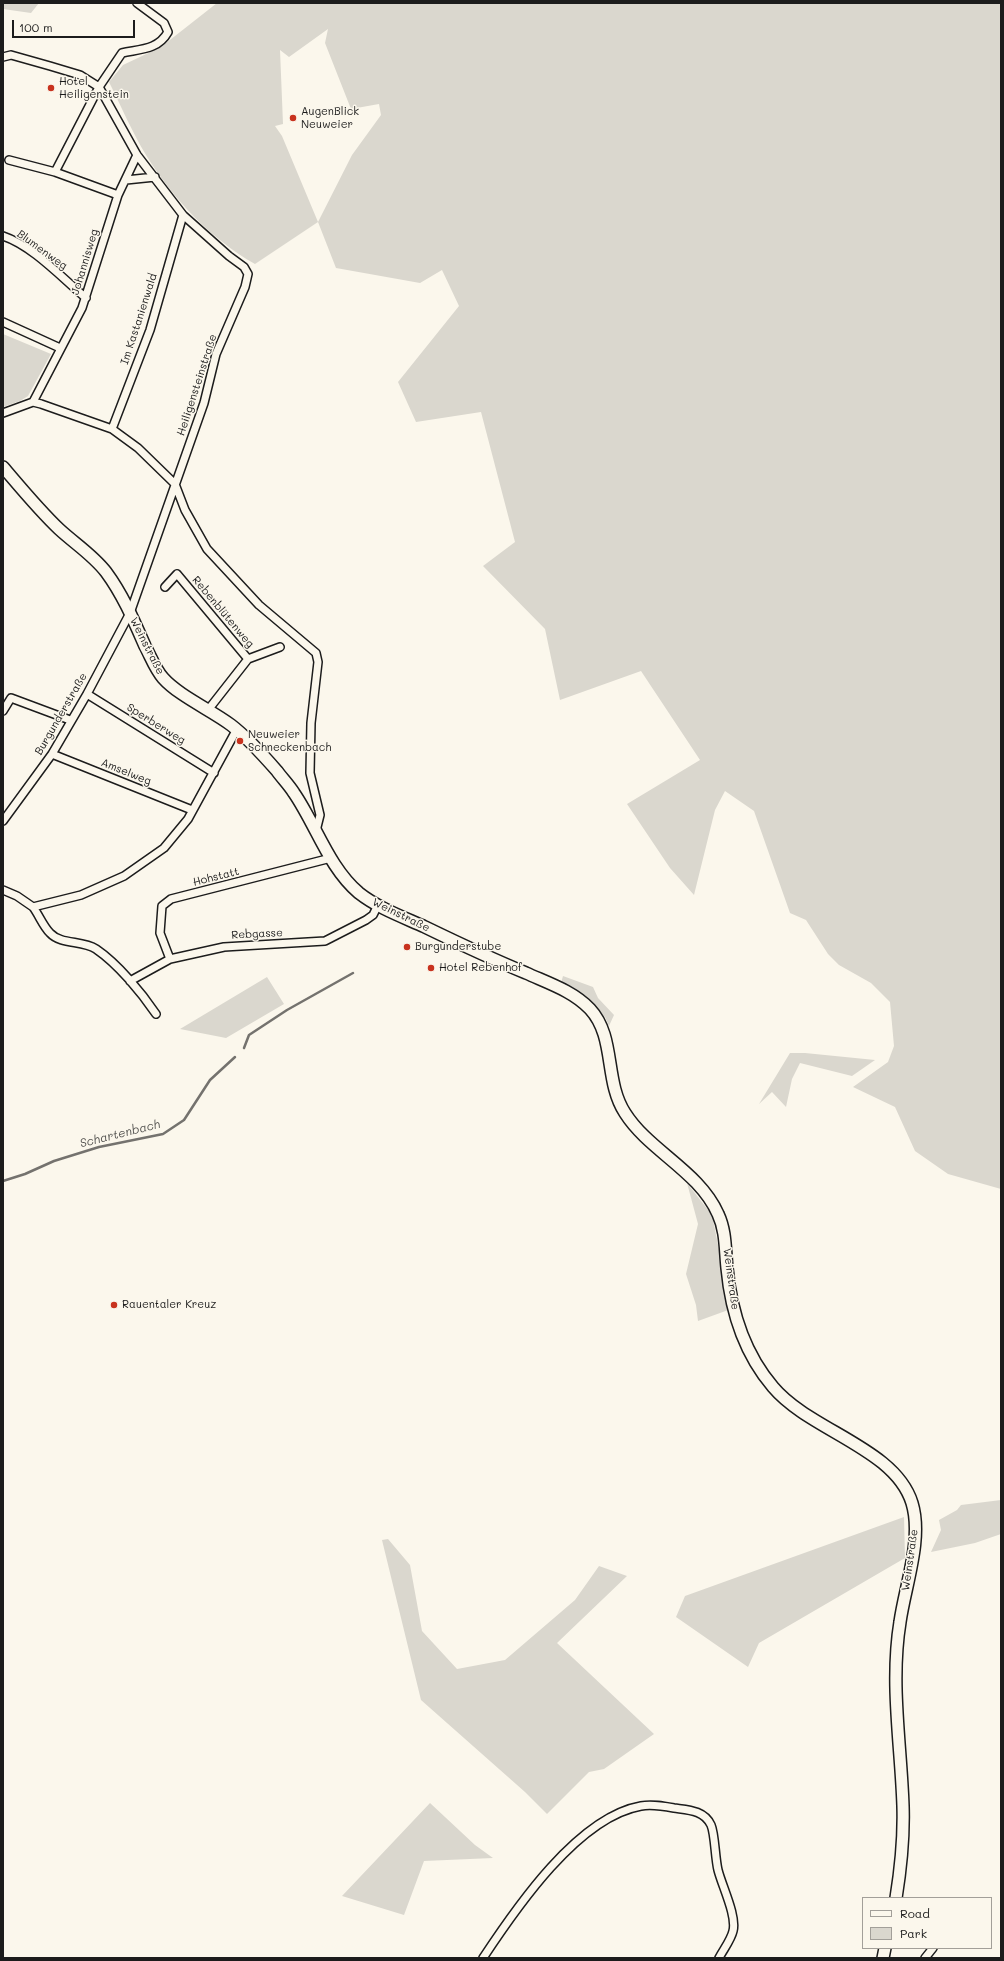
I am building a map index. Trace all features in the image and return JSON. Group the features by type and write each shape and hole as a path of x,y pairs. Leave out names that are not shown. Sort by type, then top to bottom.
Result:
{"main road":[{"name":"Weinstraße","path":"3,467 58,528 86,551 106,571 130,613 157,672 166,682 237,729 273,767 294,792 331,858 357,891 378,905 494,960 558,987 589,1008 598,1020 604,1032 613,1088 627,1117 711,1200 720,1218 726,1240 727,1271 732,1304 741,1333 755,1362 774,1389 800,1411 875,1457 903,1482 910,1498 915,1517 914,1541 899,1625 896,1661 896,1698 903,1806 903,1838 896,1897"}],"street":[{"path":"54,172 99,87 122,53 154,47 163,41 168,32 164,23 137,3"},
{"path":"3,57 11,55 80,75 99,87"},
{"name":"Heiligensteinstraße","path":"99,87 137,155 183,215 229,256 244,267 248,274 245,287 216,354 204,402 130,613"},
{"name":"Johannisweg","path":"33,402 60,348 72,330 86,298 118,195 137,155"},
{"path":"9,160 54,172 118,195"},
{"path":"126,180 155,177"},
{"name":"Im Kastanienwald","path":"112,429 150,330 183,215"},
{"name":"Blumenweg","path":"3,236 12,239 34,254 86,298"},
{"path":"3,322 60,348"},
{"path":"3,413 33,402 112,429 138,448 175,484 185,510 208,549 259,605 316,652 318,662 311,723 310,773 320,815 316,831"},
{"name":"Rebenblütenweg","path":"165,587 177,574 248,659"},
{"name":"Burgunderstraße","path":"3,821 52,754 70,720 87,694 130,613"},
{"name":"Rebenblütenweg","path":"208,710 248,659 280,647"},
{"name":"Sperberweg","path":"87,694 214,773"},
{"path":"3,711 11,698 70,720"},
{"path":"33,907 81,895 124,876 164,848 188,819 237,729"},
{"name":"Amselweg","path":"52,754 192,810"},
{"name":"Hohstatt","path":"170,959 160,933 162,906 170,899 331,858"},
{"path":"3,890 17,896 33,907 50,934 62,940 86,944 96,949 130,981 156,1014"},
{"name":"Rebgasse","path":"130,981 170,959 224,947 325,941 366,920 373,915 378,905"},
{"path":"483,1958 500,1931 550,1867 581,1838 620,1812 641,1806 656,1805 698,1812 711,1825 718,1870 734,1920 734,1931 719,1958"},
{"path":"925,1958 932,1949"}],"green space":[{"path":"3,3 39,3 31,13 3,9"},
{"path":"217,3 1001,3 1001,1189 948,1174 915,1151 895,1107 853,1087 888,1062 894,1046 890,1002 871,983 839,965 828,954 806,920 790,913 754,811 725,791 715,810 694,895 670,868 627,804 700,760 641,671 560,700 545,629 483,566 515,542 481,412 416,422 398,382 459,306 442,270 420,283 336,268 318,222 255,264 223,243 194,217 168,187 146,155 109,82 123,65 161,47","holes":["328,29 325,43 351,109 379,104 381,115 352,155 318,222 282,136 275,126 283,124 280,50 289,57"]},
{"path":"3,334 51,354 28,396 20,401 3,407"},
{"path":"563,976 593,987 598,998 614,1015 609,1026 605,1017 561,983"},
{"path":"267,977 284,1004 226,1038 180,1029"},
{"path":"790,1053 805,1053 875,1060 852,1076 800,1063 792,1079 786,1107 772,1092 759,1104"},
{"path":"687,1183 712,1215 731,1309 698,1321 696,1305 686,1274 698,1224"},
{"path":"1001,1500 1001,1534 975,1543 931,1552 941,1530 939,1520 957,1510 961,1505"},
{"path":"904,1517 905,1558 759,1643 748,1667 676,1617 685,1596"},
{"path":"388,1539 410,1565 422,1631 457,1669 505,1660 575,1600 599,1566 627,1576 557,1643 654,1734 604,1769 589,1772 547,1814 525,1792 421,1700 382,1540"},
{"path":"430,1803 475,1845 493,1858 424,1861 404,1915 342,1896"}],"waterway":[{"name":"Schartenbach","path":"244,1048 249,1035 287,1010 353,973"},
{"name":"Schartenbach","path":"3,1181 25,1174 54,1161 99,1147 163,1134 184,1120 210,1080 235,1057"}],"place":[{"name":"Hotel Heiligenstein","path":"51,88"},
{"name":"AugenBlick Neuweier","path":"293,118"},
{"name":"Neuweier Schneckenbach","path":"240,741"},
{"name":"Burgunderstube","path":"407,947"},
{"name":"Hotel Rebenhof","path":"431,968"},
{"name":"Rauentaler Kreuz","path":"114,1305"}]}
